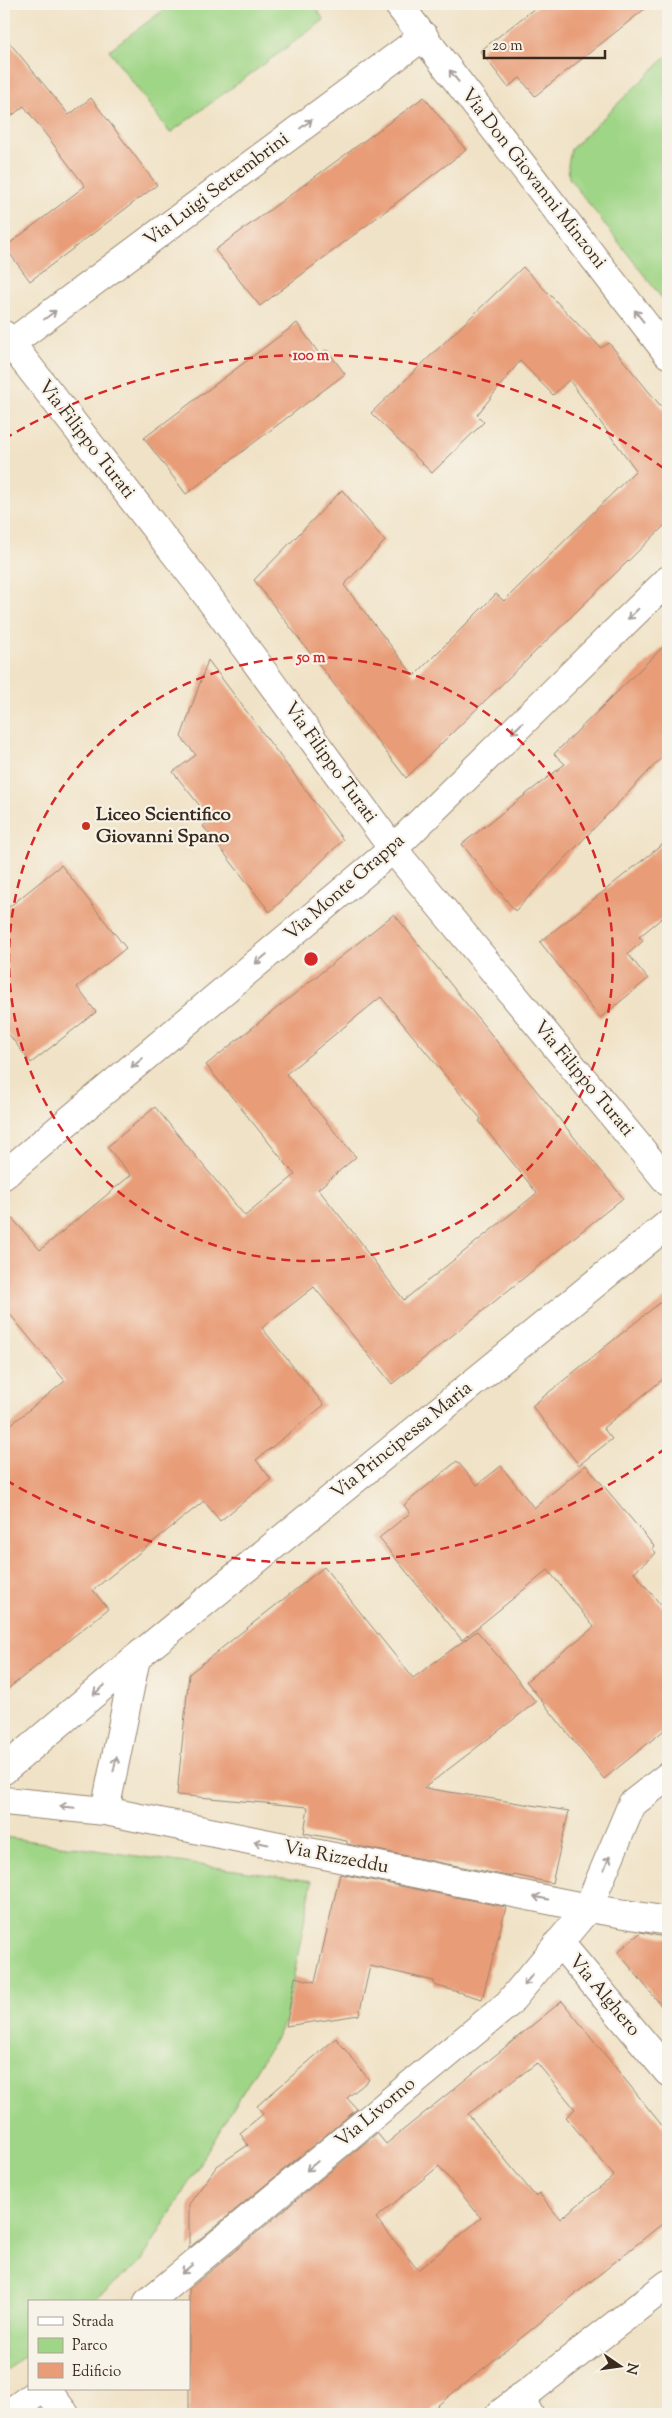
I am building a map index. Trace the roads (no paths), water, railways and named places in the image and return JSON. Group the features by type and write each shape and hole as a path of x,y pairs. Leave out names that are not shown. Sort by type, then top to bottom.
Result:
{"street":[{"name":"Via Don Giovanni Minzoni","path":"398,4 668,354"},
{"name":"Via Luigi Settembrini","path":"7,339 424,36"},
{"name":"Via Filippo Turati","path":"7,339 195,579 393,849 668,1182"},
{"name":"Via Monte Grappa","path":"4,1175 393,849 668,580"},
{"name":"Via Principessa Maria","path":"4,1770 136,1658 668,1224"},
{"path":"105,1811 136,1658"},
{"name":"Via Livorno","path":"150,2300 508,2004 588,1908 632,1804 668,1776"},
{"name":"Via Rizzeddu","path":"4,1801 105,1811 588,1908 668,1921"},
{"name":"Via Alghero","path":"559,1942 668,2072"},
{"path":"516,2409 668,2284"},
{"path":"8,2414 43,2390"},
{"path":"45,2390 65,2414"}],"place":[{"name":"Liceo Scientifico Giovanni Spano","path":"86,826"}]}
